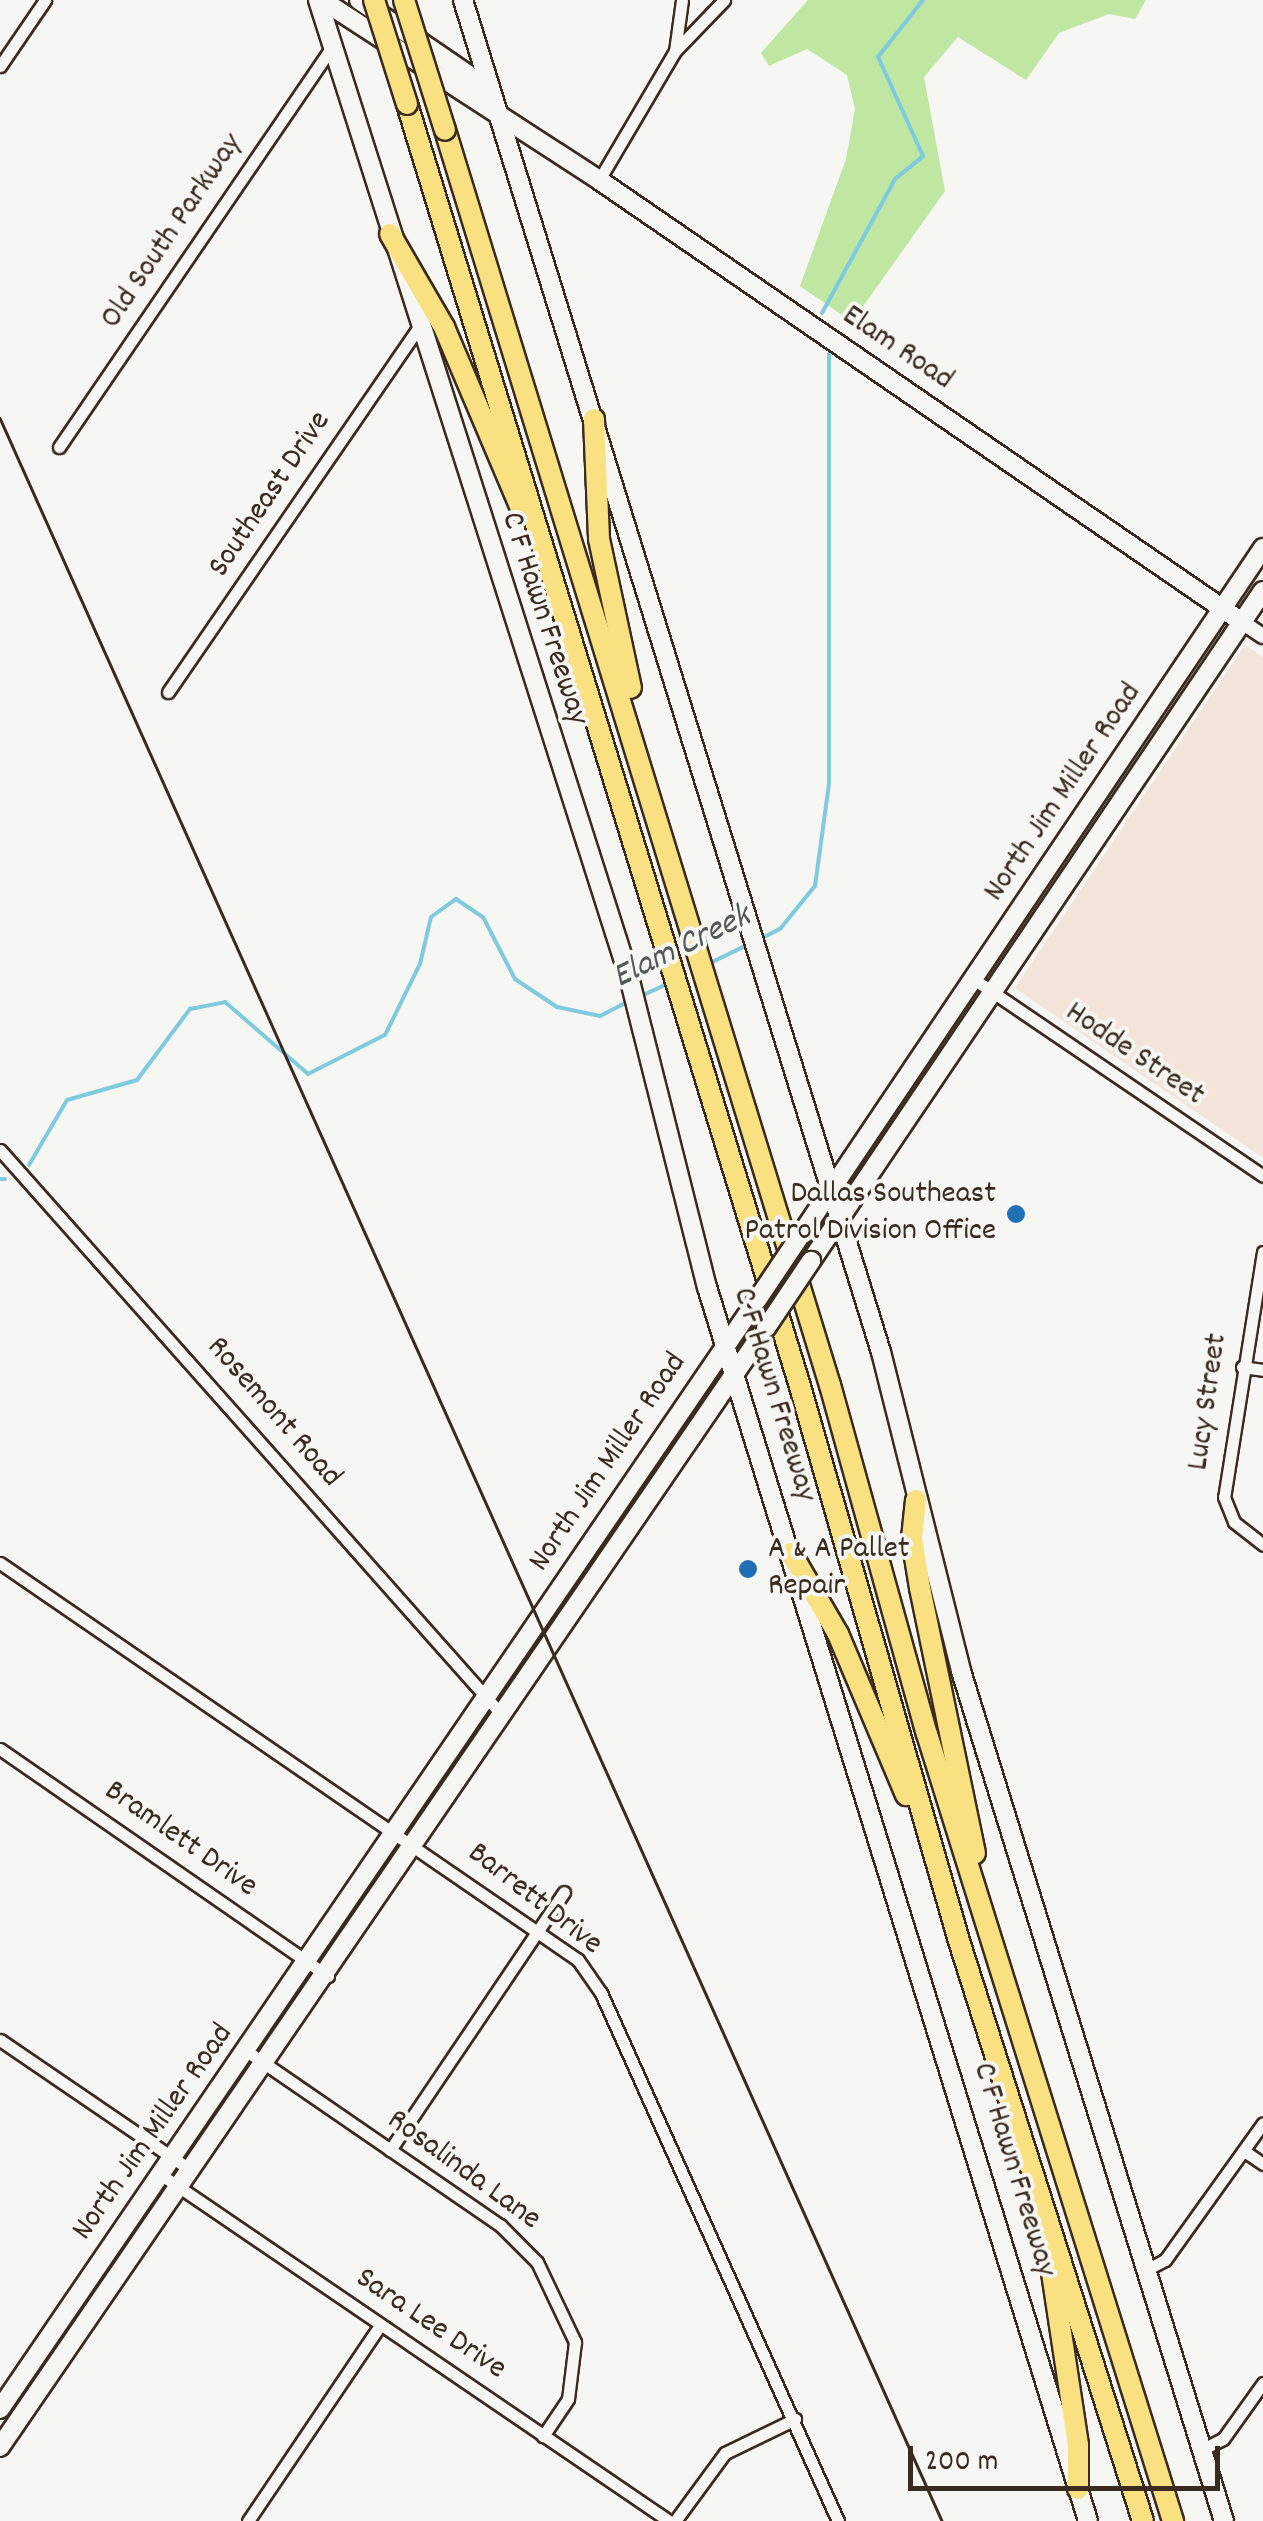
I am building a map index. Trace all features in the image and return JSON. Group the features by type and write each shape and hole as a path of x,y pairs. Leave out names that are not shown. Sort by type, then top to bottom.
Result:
{"highway":[{"name":"C F Hawn Freeway","path":"374,0 800,1382 926,1832 1143,2521"},
{"name":"C F Hawn Freeway","path":"404,0 638,750 975,1890 1174,2521"},
{"path":"390,234 444,327 507,484 543,548"},
{"path":"594,419 599,539 632,693 638,750"},
{"path":"916,1500 917,1572 976,1854 975,1890"},
{"path":"791,1553 838,1634 892,1769 926,1832"},
{"path":"1048,2226 1051,2299 1078,2445 1078,2489"}],"main road":[{"name":"C F Hawn Freeway","path":"320,0 419,327 629,977 726,1346 1088,2521"},
{"name":"Elam Road","path":"320,0 456,92 497,112 599,180 1242,622"},
{"name":"Elam Road","path":"359,0 467,74 497,112"},
{"path":"462,0 831,1192 907,1444 916,1500 961,1671 1224,2521"},
{"name":"North Jim Miller Road","path":"0,2409 398,1834 1263,548"},
{"name":"North Jim Miller Road","path":"3,2438 328,1976 1263,591"},
{"path":"1112,775 1131,788"},
{"path":"1059,853 1077,866"},
{"path":"921,1060 938,1074"},
{"path":"871,1132 892,1143"},
{"path":"693,1430 717,1410 750,1422"}],"street":[{"path":"0,66 45,0"},
{"path":"675,51 682,0"},
{"path":"599,180 675,51 724,0"},
{"name":"Old South Parkway","path":"59,448 332,47"},
{"name":"Southeast Drive","path":"168,692 419,327"},
{"name":"Elam Road","path":"1242,622 1263,636"},
{"name":"Hodde Street","path":"975,980 1263,1176"},
{"name":"Rosemont Road","path":"0,1150 502,1715"},
{"name":"Lucy Street","path":"1263,1252 1224,1497 1234,1522 1263,1545"},
{"path":"1242,1366 1263,1370"},
{"name":"Barrett Drive","path":"0,1563 578,1960 601,1993 838,2521"},
{"name":"Bramlett Drive","path":"0,1750 328,1976"},
{"path":"390,2150 564,1892"},
{"path":"0,2040 189,2170"},
{"name":"Rosalinda Lane","path":"248,2052 500,2224 550,2284 575,2342 574,2380 544,2436"},
{"path":"1146,2270 1165,2260 1263,2123"},
{"path":"1244,2151 1263,2164"},
{"name":"Sara Lee Drive","path":"160,2174 672,2521"},
{"path":"248,2521 380,2325"},
{"path":"1203,2449 1222,2439 1262,2385"},
{"path":"672,2521 725,2453 795,2419"}],"shaded area":[{"path":"1245,645 1263,657 1263,1158 1015,988"}],"green space":[{"path":"808,0 1146,0 1135,19 1109,14 1059,33 1026,80 958,37 924,77 945,191 852,322 800,286 846,159 855,109 847,75 807,49 769,66 761,53"}],"waterway":[{"name":"Elam Creek","path":"822,313 895,179 923,156 878,57 923,0"},
{"name":"Elam Creek","path":"760,939 780,929 815,886 829,784 829,354"},
{"name":"Elam Creek","path":"29,1165 67,1100 137,1080 190,1009 225,1002 308,1074 385,1035 420,964 431,917 456,899 483,917 515,979 557,1007 600,1016 630,1001"},
{"name":"Elam Creek","path":"706,965 747,945"},
{"name":"Elam Creek","path":"639,997 671,982"},
{"name":"Elam Creek","path":"0,1179 5,1179"}],"tram line":[{"path":"0,418 942,2521"}],"place":[{"name":"Dallas Southeast Patrol Division Office","path":"1016,1214"},
{"name":"A & A Pallet Repair","path":"748,1569"}]}
